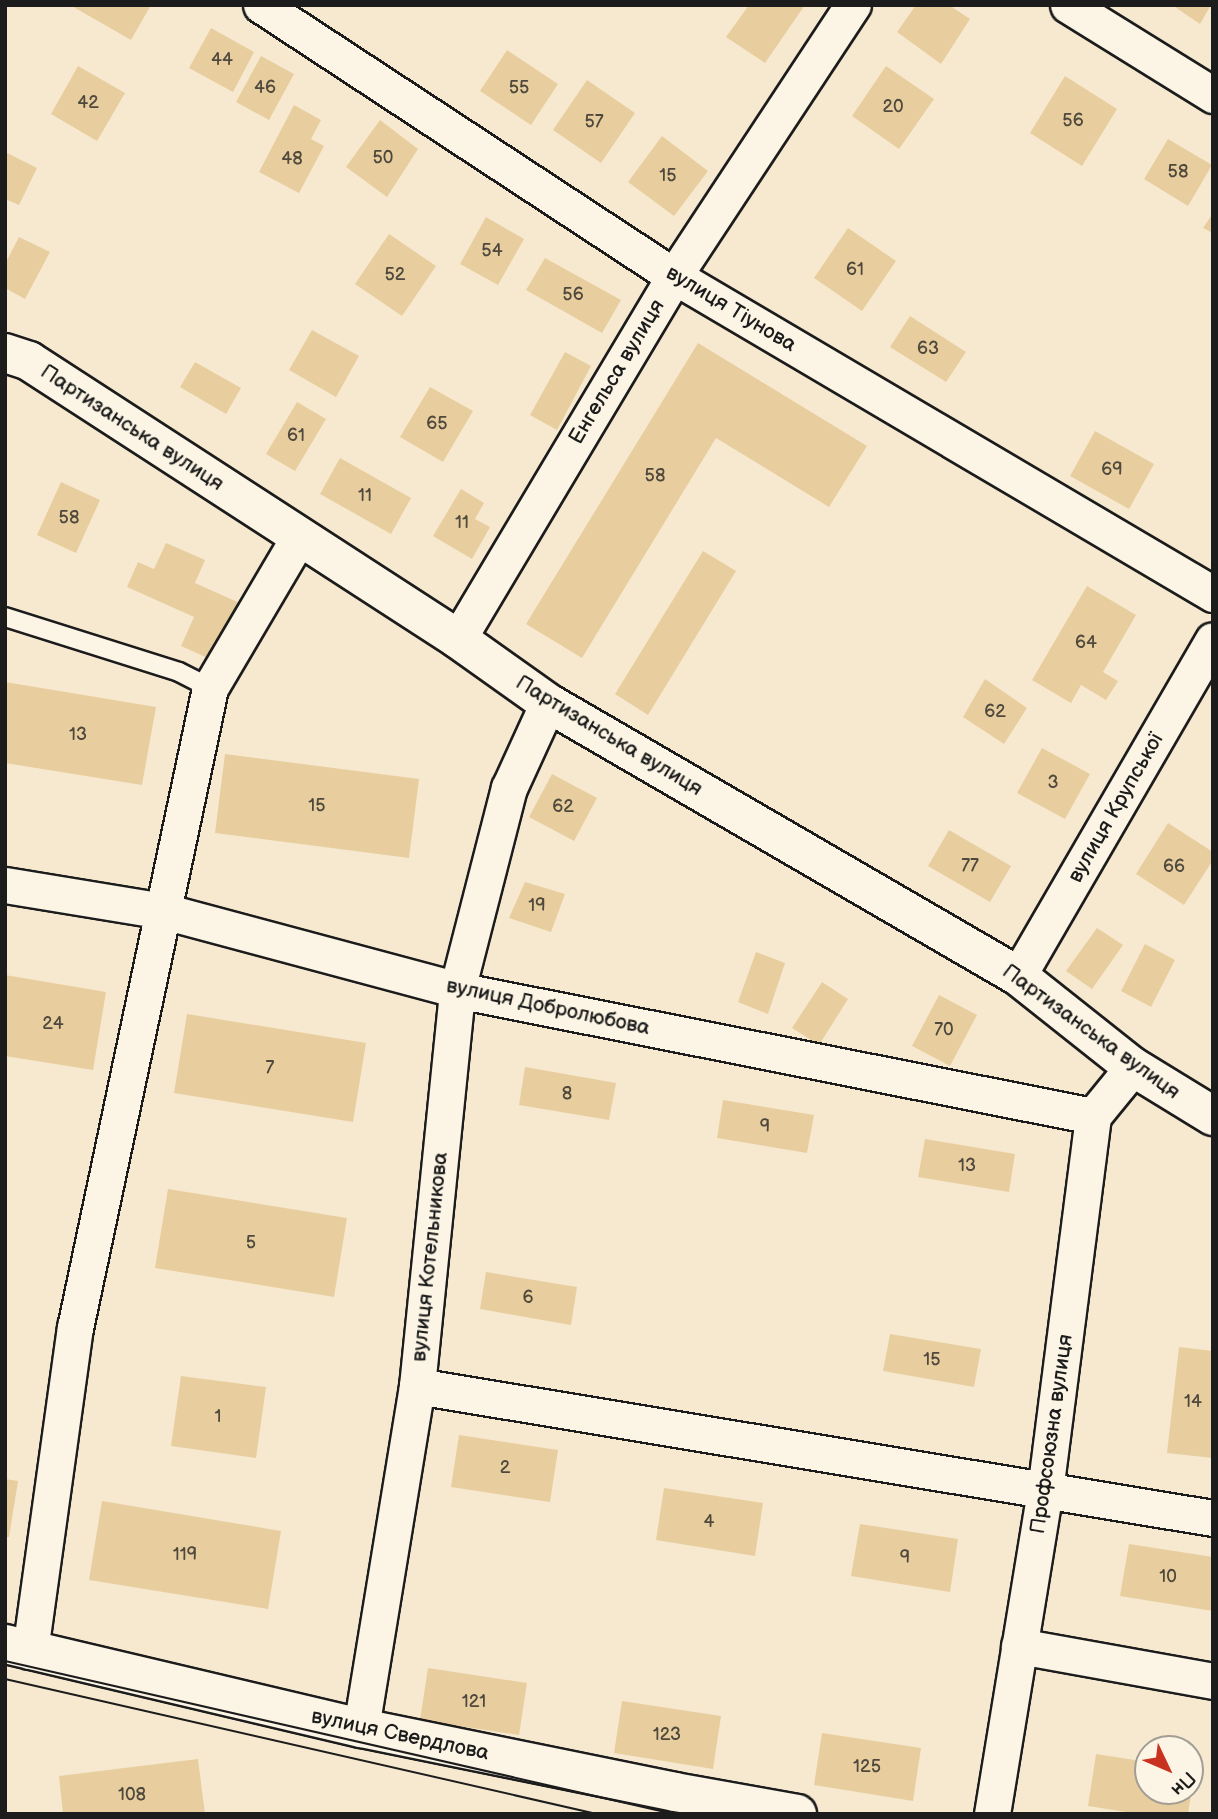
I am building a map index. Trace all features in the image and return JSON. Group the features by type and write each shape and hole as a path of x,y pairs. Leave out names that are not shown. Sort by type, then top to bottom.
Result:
{"street":[{"name":"вулиця Тіунова","path":"261,5 674,276 1213,594"},
{"name":"Енгельса вулиця","path":"458,639 674,276 853,5"},
{"path":"1068,5 1213,95"},
{"name":"Партизанська вулиця","path":"5,353 29,361 458,639 548,703 1018,976 1133,1067 1213,1116"},
{"path":"18,1647 75,1328 210,688 299,537"},
{"name":"вулиця Крупської","path":"1018,976 1199,683 1213,640"},
{"name":"вулиця Котельникова","path":"361,1728 417,1386 457,990 509,788 548,703"},
{"name":"вулиця Добролюбова","path":"5,885 163,911 457,990 1093,1116"},
{"path":"1093,1116 1133,1067"},
{"name":"Профсоюзна вулиця","path":"992,1814 1045,1491 1093,1116"},
{"path":"417,1386 1213,1518"},
{"path":"1019,1646 1213,1681"},
{"name":"вулиця Свердлова","path":"18,1647 361,1728 797,1814"}],"lane":[{"path":"5,617 179,672 210,688"}],"building":[{"path":"70,5 151,5 131,40"},
{"path":"749,5 805,5 765,63 726,37"},
{"path":"916,5 949,5 970,19 941,64 897,32"},
{"path":"1172,5 1211,5 1200,24"},
{"path":"211,28 254,52 233,92 189,68"},
{"path":"507,50 558,84 531,125 480,91"},
{"path":"261,56 294,74 269,120 236,102"},
{"path":"78,66 125,93 97,141 51,114"},
{"path":"886,66 934,99 899,149 852,116"},
{"path":"1065,76 1117,109 1082,166 1030,133"},
{"path":"587,80 635,113 601,163 553,130"},
{"path":"294,105 321,120 311,139 324,146 299,193 259,172"},
{"path":"380,120 418,149 387,197 346,167"},
{"path":"662,136 708,171 674,216 628,182"},
{"path":"1168,139 1212,165 1188,206 1144,179"},
{"path":"5,152 37,168 19,205 5,199"},
{"path":"1213,213 1213,233 1203,228"},
{"path":"486,217 524,239 498,285 460,264"},
{"path":"848,228 896,261 862,311 814,278"},
{"path":"389,234 436,266 402,316 355,284"},
{"path":"19,237 50,252 25,299 5,288 5,264"},
{"path":"545,258 621,300 602,333 526,290"},
{"path":"910,316 966,352 946,382 890,347"},
{"path":"312,330 359,356 336,397 289,370"},
{"path":"698,343 867,446 829,507 716,438 582,658 526,624"},
{"path":"565,352 591,366 557,430 530,415"},
{"path":"195,362 241,388 226,414 180,387"},
{"path":"430,387 473,411 443,462 400,437"},
{"path":"297,402 326,419 295,471 266,454"},
{"path":"1095,431 1154,464 1129,509 1070,476"},
{"path":"340,458 411,498 391,534 320,494"},
{"path":"61,482 100,500 76,553 37,535"},
{"path":"461,489 484,503 475,519 490,527 472,559 433,536"},
{"path":"166,543 205,560 195,583 242,604 230,629 224,626 210,659 181,646 194,617 127,587 138,562 154,569"},
{"path":"703,551 736,571 648,715 615,694"},
{"path":"1087,586 1136,615 1103,672 1118,681 1106,700 1081,685 1071,703 1032,680"},
{"path":"985,679 1027,708 1004,744 963,717"},
{"path":"5,682 156,707 142,785 5,763"},
{"path":"1042,748 1090,774 1065,819 1017,793"},
{"path":"225,754 419,779 409,858 215,833"},
{"path":"552,774 597,798 574,841 529,817"},
{"path":"1168,823 1213,852 1213,860 1184,905 1136,874"},
{"path":"949,830 1011,866 990,902 928,866"},
{"path":"525,882 565,894 551,932 509,918"},
{"path":"1097,928 1123,945 1092,989 1066,971"},
{"path":"1145,944 1175,960 1151,1007 1121,991"},
{"path":"756,952 785,963 768,1014 738,1002"},
{"path":"5,975 106,992 93,1070 5,1056"},
{"path":"822,982 848,999 819,1045 792,1028"},
{"path":"939,995 977,1015 950,1066 912,1046"},
{"path":"187,1014 366,1043 353,1122 174,1093"},
{"path":"525,1067 616,1083 609,1120 519,1105"},
{"path":"723,1100 814,1115 807,1153 717,1138"},
{"path":"925,1139 1015,1154 1009,1192 918,1177"},
{"path":"168,1189 347,1218 334,1297 155,1268"},
{"path":"486,1272 577,1287 571,1325 480,1309"},
{"path":"890,1334 981,1349 974,1387 883,1371"},
{"path":"1179,1347 1213,1351 1213,1458 1167,1453"},
{"path":"181,1376 266,1387 256,1458 171,1446"},
{"path":"459,1435 558,1450 550,1502 451,1487"},
{"path":"5,1479 18,1481 9,1537 5,1537"},
{"path":"664,1488 763,1503 755,1556 656,1540"},
{"path":"102,1501 281,1531 268,1609 89,1580"},
{"path":"860,1524 958,1539 950,1592 851,1576"},
{"path":"1129,1544 1213,1557 1213,1611 1120,1596"},
{"path":"428,1668 527,1683 519,1735 420,1720"},
{"path":"622,1701 721,1716 713,1769 614,1753"},
{"path":"822,1733 921,1748 913,1801 814,1785"},
{"path":"1096,1754 1134,1760 1134,1805 1189,1805 1188,1814 1139,1814 1088,1806"},
{"path":"198,1759 205,1814 63,1814 59,1776"}],"tram line":[{"path":"5,1661 674,1814"},
{"path":"5,1679 597,1814"}]}
